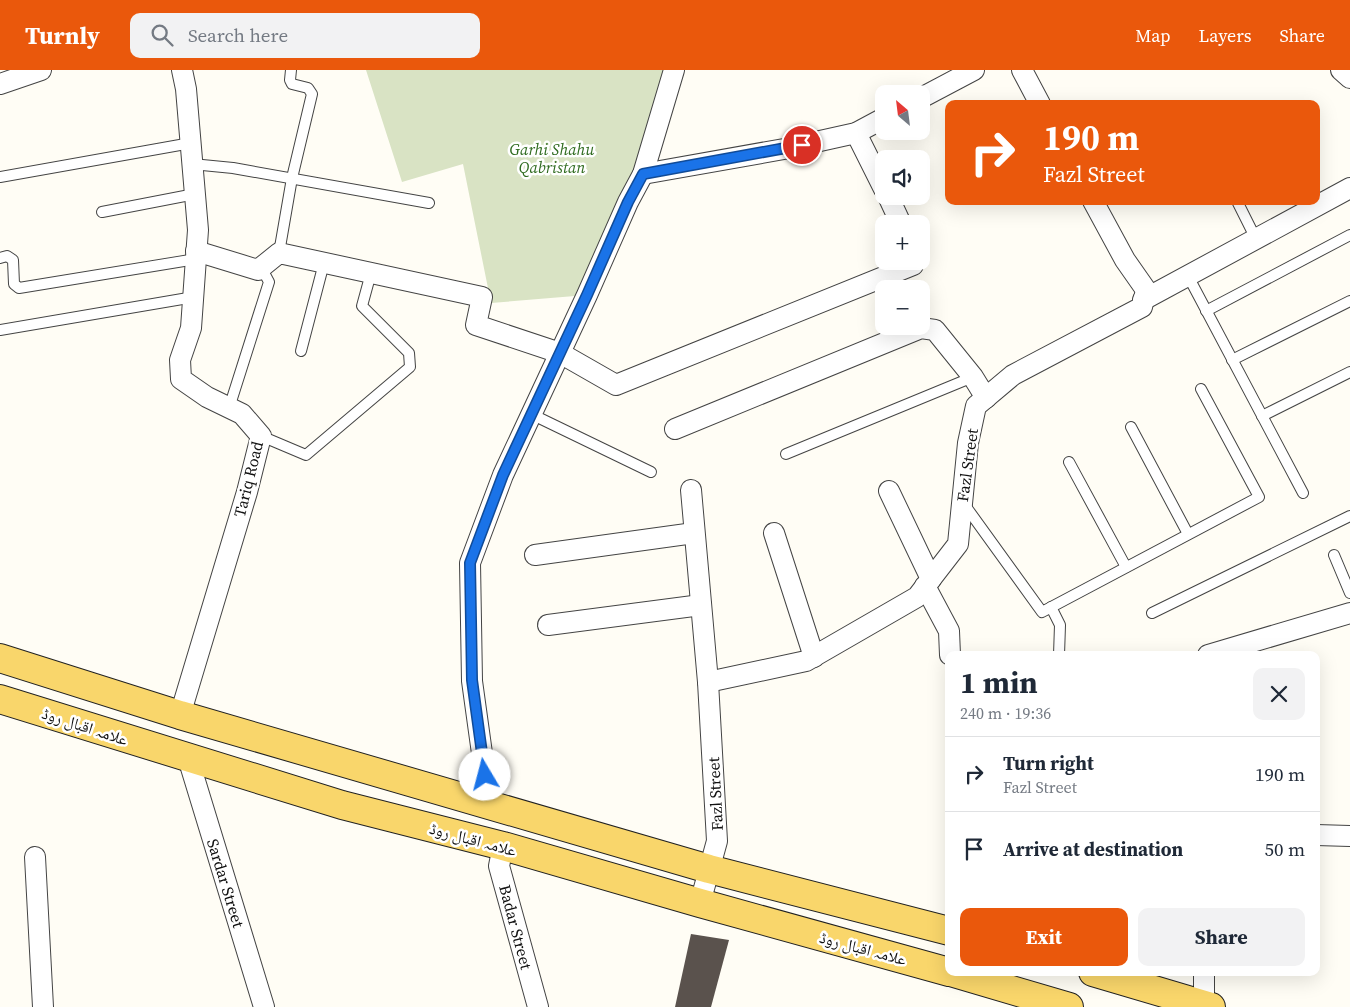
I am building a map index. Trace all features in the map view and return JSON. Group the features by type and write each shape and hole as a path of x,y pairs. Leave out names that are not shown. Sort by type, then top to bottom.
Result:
{"main road":[{"path":"0,658 180,715 709,869 945,930"},
{"name":"علامہ اقبال روڈ","path":"0,699 342,806 503,846 945,971"},
{"name":"علامہ اقبال روڈ","path":"961,976 1028,1001 1069,1007"},
{"path":"1118,976 1137,979 1194,1004"}],"street":[{"path":"0,84 40,70"},
{"name":"Tariq Road","path":"180,715 247,492 261,436 242,414 208,397 181,379 180,360 191,328 198,230 186,89 182,70"},
{"path":"480,802 485,775 472,680 470,563 503,475 628,202 643,174 674,70"},
{"path":"930,93 974,70"},
{"path":"1022,70 1038,100"},
{"path":"1341,70 1350,78"},
{"path":"643,174 784,149 856,133 875,123"},
{"path":"856,133 875,170"},
{"path":"1320,204 1350,188"},
{"path":"1095,205 1125,260 1146,290 1143,300"},
{"path":"1143,300 1319,205"},
{"path":"196,255 258,270 279,253 482,297 476,326 560,354 616,385 901,270"},
{"name":"Fazl Street","path":"708,682 806,661 917,598 958,544 968,443 976,406 1014,375 1142,307 1143,300"},
{"path":"675,429 921,328 935,330 972,376 986,398"},
{"name":"Fazl Street","path":"690,490 708,682 717,841 700,903"},
{"path":"889,492 949,631 950,651"},
{"path":"535,555 694,533"},
{"path":"774,533 814,657"},
{"path":"548,625 701,605"},
{"path":"1222,651 1350,613"},
{"name":"Sardar Street","path":"188,758 264,1007"},
{"path":"1320,835 1350,836"},
{"name":"Badar Street","path":"503,846 499,866 538,1007"},
{"path":"35,857 43,1007"},
{"path":"1194,1004 1203,976"}],"lane":[{"path":"279,253 292,178 312,94 308,88 292,84 290,80 291,70"},
{"path":"0,177 191,143"},
{"path":"192,164 233,168 429,202"},
{"path":"102,212 195,194"},
{"path":"1239,205 1256,239"},
{"path":"1206,311 1350,236"},
{"path":"0,258 7,256 13,260 14,284 20,288 196,255"},
{"path":"301,351 324,263"},
{"path":"229,408 269,282 261,267"},
{"path":"261,436 306,455 410,367 409,353 362,306 371,273"},
{"path":"1188,276 1303,493"},
{"path":"0,330 194,297"},
{"path":"1232,360 1350,301"},
{"path":"1262,416 1350,372"},
{"path":"786,454 972,376"},
{"path":"962,501 1042,612 1259,497 1201,389"},
{"path":"532,414 651,472"},
{"path":"1131,427 1188,534"},
{"path":"1069,462 1126,567"},
{"path":"1152,613 1350,516"},
{"path":"1334,555 1350,593"},
{"path":"1051,607 1060,625 1059,651"}],"green space":[{"name":"Garhi Shahu Qabristan","path":"366,70 674,70 587,295 491,303 463,164 402,182"}],"building":[{"path":"691,934 729,940 711,1007 675,1007"}],"route":[{"path":"485,775 472,680 470,563 503,475 628,202 643,174 802,145"}]}
